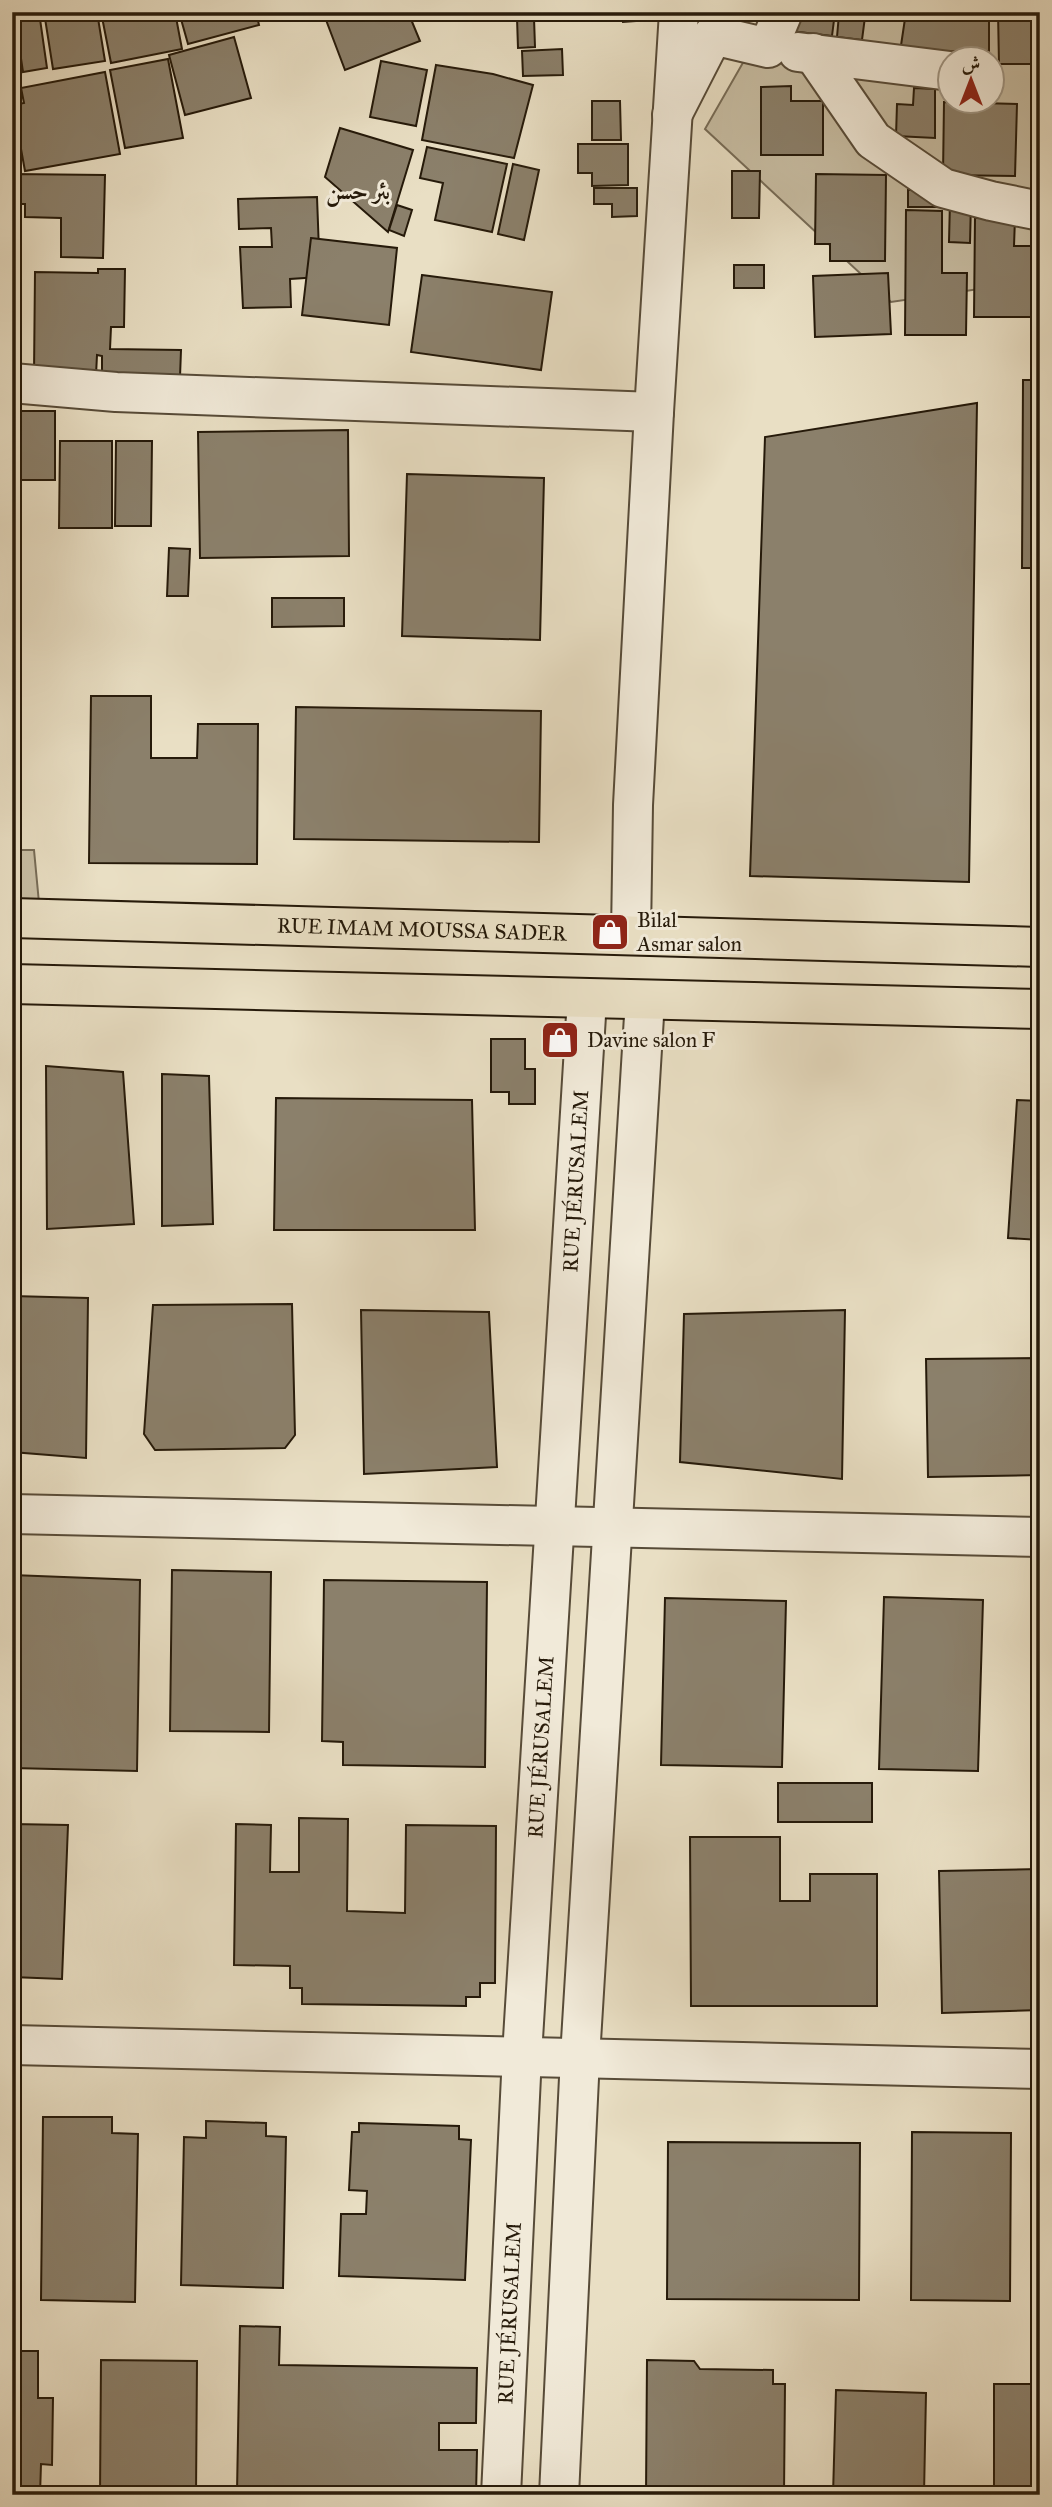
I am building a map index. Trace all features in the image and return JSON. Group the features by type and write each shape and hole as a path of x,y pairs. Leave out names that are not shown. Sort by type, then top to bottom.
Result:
{"main road":[{"name":"RUE IMAM MOUSSA SADER","path":"12,918 1040,947"},
{"path":"12,984 1040,1009"}],"street":[{"path":"631,934 633,805 679,12"},
{"path":"768,48 783,12"},
{"path":"672,115 713,34 768,48 936,69"},
{"path":"813,53 873,140 943,188 1040,211"},
{"path":"12,383 116,392 654,412"},
{"name":"RUE JÉRUSALEM","path":"501,2495 522,2055 587,999"},
{"path":"559,2495 580,2057 645,1000"},
{"path":"12,1514 1040,1537"},
{"path":"12,2045 1040,2069"}],"shaded area":[{"path":"772,12 1040,12 1040,280 891,302 705,129"},
{"path":"12,850 34,850 39,903 12,902"}],"building":[{"path":"14,12 39,12 47,68 23,72"},
{"path":"44,12 97,12 105,61 53,69"},
{"path":"101,12 175,12 182,49 111,63"},
{"path":"179,12 256,12 259,25 188,44"},
{"path":"323,12 408,12 420,41 345,70"},
{"path":"622,12 648,12 649,20 623,22"},
{"path":"793,12 835,12 832,36 791,31"},
{"path":"906,12 989,12 989,46 936,46 936,52 900,52"},
{"path":"998,12 1040,12 1040,64 1006,64 1006,46 999,46"},
{"path":"839,14 865,17 862,40 837,37"},
{"path":"517,18 534,18 535,47 518,48"},
{"path":"234,37 251,98 185,115 169,55"},
{"path":"562,49 563,75 523,76 522,51"},
{"path":"168,59 183,138 125,148 110,70"},
{"path":"381,61 427,70 416,126 370,117"},
{"path":"436,65 493,74 533,85 514,158 422,140"},
{"path":"105,72 120,154 25,171 13,105 24,103 21,88"},
{"path":"791,86 791,101 823,101 823,155 761,155 761,87"},
{"path":"914,88 935,89 935,138 896,136 897,104 913,105"},
{"path":"592,101 620,101 621,140 592,140"},
{"path":"1006,104 1017,104 1015,176 943,175 944,116 1006,116"},
{"path":"340,128 413,150 388,232 325,177"},
{"path":"578,144 628,144 628,185 592,186 592,173 578,173"},
{"path":"427,147 507,164 492,232 435,220 443,183 420,178"},
{"path":"513,164 539,170 524,240 498,234"},
{"path":"732,171 760,171 759,218 732,218"},
{"path":"12,174 105,175 103,258 61,257 61,218 25,217 25,204 12,204"},
{"path":"816,174 886,175 885,261 830,261 830,244 815,244"},
{"path":"594,188 637,188 637,216 612,217 612,204 594,204"},
{"path":"908,190 941,190 941,207 908,207"},
{"path":"317,197 320,277 290,279 291,307 243,308 240,247 272,247 271,228 239,229 238,199"},
{"path":"950,201 971,201 970,243 949,242"},
{"path":"397,205 412,210 404,236 389,230"},
{"path":"906,210 942,211 942,273 967,273 966,335 905,335"},
{"path":"975,218 1015,218 1014,246 1040,246 1040,317 974,317"},
{"path":"311,238 397,248 389,325 302,315"},
{"path":"734,265 764,265 764,288 734,288"},
{"path":"98,269 125,269 124,327 111,327 110,349 181,350 180,377 102,376 102,356 97,355 96,375 34,374 35,272 98,273"},
{"path":"888,273 891,334 815,337 813,276"},
{"path":"422,275 552,292 541,370 411,352"},
{"path":"1023,380 1040,380 1040,568 1022,568"},
{"path":"977,403 969,882 750,876 765,437"},
{"path":"12,411 55,411 55,480 12,480"},
{"path":"348,430 349,556 200,558 198,432"},
{"path":"60,441 112,441 112,528 59,528"},
{"path":"116,441 152,441 151,526 115,526"},
{"path":"407,474 544,478 540,640 402,636"},
{"path":"169,548 190,549 188,596 167,596"},
{"path":"272,598 344,598 344,626 272,627"},
{"path":"1037,681 1040,681 1040,874 1034,874"},
{"path":"91,696 151,696 151,758 197,758 198,724 258,724 257,864 89,863"},
{"path":"296,707 541,711 539,842 294,839"},
{"path":"491,1039 525,1039 525,1069 535,1069 535,1104 509,1104 509,1092 491,1092"},
{"path":"46,1066 123,1072 134,1224 47,1229"},
{"path":"162,1074 209,1076 213,1224 162,1226"},
{"path":"276,1098 472,1100 475,1230 274,1230"},
{"path":"1017,1100 1040,1101 1040,1240 1008,1238"},
{"path":"12,1296 88,1298 86,1458 12,1452"},
{"path":"292,1304 295,1435 285,1448 155,1450 144,1434 153,1305"},
{"path":"361,1310 489,1312 497,1467 364,1474"},
{"path":"845,1310 842,1479 680,1462 684,1314"},
{"path":"1040,1358 1040,1475 928,1477 926,1359"},
{"path":"172,1570 271,1572 269,1732 170,1731"},
{"path":"12,1575 140,1580 137,1771 12,1768"},
{"path":"324,1580 487,1582 485,1767 343,1765 343,1742 322,1741"},
{"path":"884,1597 983,1600 978,1771 879,1769"},
{"path":"665,1598 786,1601 782,1767 661,1765"},
{"path":"778,1783 872,1783 872,1822 778,1822"},
{"path":"299,1818 348,1819 347,1911 405,1913 406,1825 496,1826 495,1983 480,1983 480,1997 466,1997 466,2006 302,2004 302,1988 290,1988 290,1966 234,1965 236,1824 271,1825 270,1872 299,1872"},
{"path":"12,1824 68,1825 62,1979 12,1977"},
{"path":"690,1837 780,1837 780,1901 810,1901 810,1874 877,1874 877,2006 691,2006"},
{"path":"1040,1869 1040,2010 942,2013 939,1871"},
{"path":"43,2117 112,2117 112,2133 138,2134 135,2302 41,2300"},
{"path":"206,2121 266,2123 266,2136 286,2137 283,2288 181,2285 184,2137 206,2138"},
{"path":"359,2123 459,2126 459,2139 471,2140 465,2280 339,2276 341,2214 366,2214 367,2191 349,2190 352,2132 359,2132"},
{"path":"912,2132 1011,2133 1010,2301 911,2300"},
{"path":"668,2142 860,2143 859,2300 667,2299"},
{"path":"240,2326 280,2327 279,2365 477,2368 476,2423 439,2423 439,2450 477,2450 476,2495 274,2495 237,2492"},
{"path":"12,2351 38,2351 38,2398 53,2398 52,2465 41,2464 40,2495 12,2495"},
{"path":"101,2360 197,2361 196,2495 100,2495"},
{"path":"647,2360 694,2361 700,2369 773,2370 773,2384 785,2384 784,2495 646,2495"},
{"path":"994,2384 1040,2384 1040,2495 994,2495"},
{"path":"836,2390 926,2393 924,2495 833,2495"}],"place":[{"name":"Bilal Asmar salon","path":"610,932"},
{"name":"Davine salon F","path":"560,1040"}],"district":[{"name":"بئر حسن","path":"358,191"}]}
